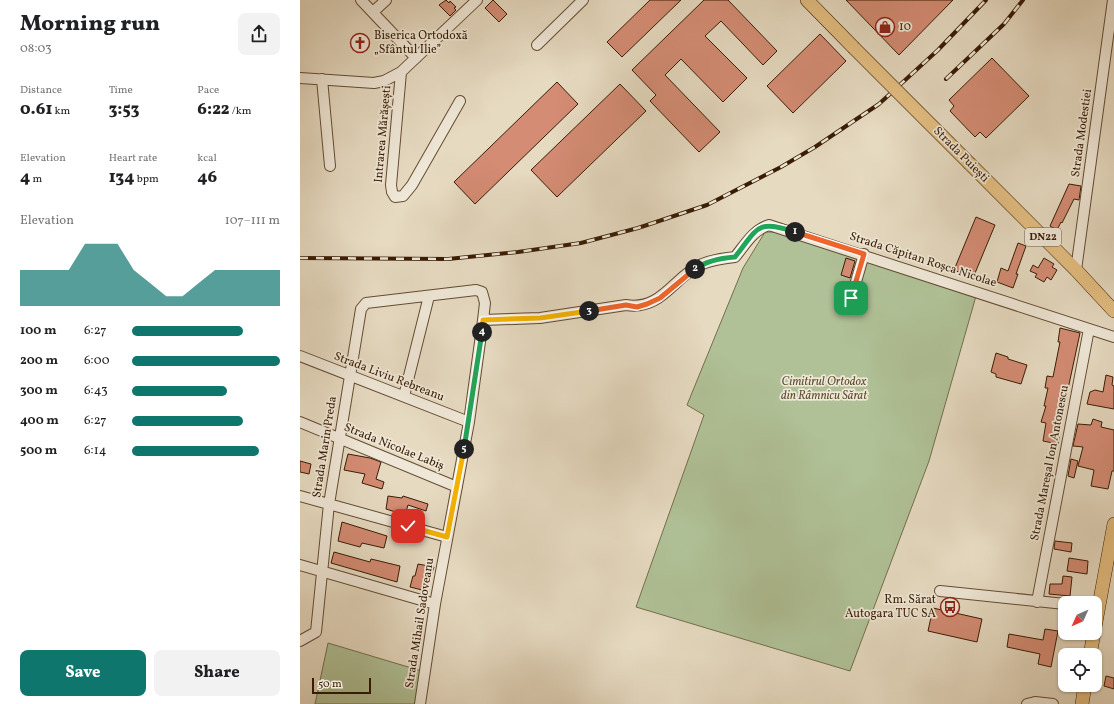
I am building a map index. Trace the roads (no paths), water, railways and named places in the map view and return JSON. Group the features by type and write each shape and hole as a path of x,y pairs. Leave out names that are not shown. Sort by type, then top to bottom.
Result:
{"main road":[{"name":"Strada Puiești","path":"807,0 1076,270 1114,311"},
{"path":"1099,596 1114,524"},
{"path":"1082,704 1084,692"}],"street":[{"path":"361,0 416,58"},
{"path":"373,12 386,0"},
{"path":"300,78 374,83 384,81 401,72 477,0"},
{"path":"537,45 583,0"},
{"name":"Strada Modestiei","path":"1076,270 1113,0"},
{"name":"Intrarea Mărășești","path":"401,72 390,185 395,197 404,195 412,185 460,101"},
{"path":"322,79 330,166"},
{"name":"Strada Căpitan Roșca Nicolae","path":"483,320 540,318 626,305 637,307 647,304 660,298 702,264 735,257 759,228 769,225 864,254 1114,337"},
{"path":"851,298 864,254"},
{"name":"Strada Mihail Sadoveanu","path":"420,704 435,604 469,422 483,320 484,296 482,292 476,290 429,296"},
{"path":"404,396 429,296"},
{"name":"Strada Marin Preda","path":"303,638 316,632 329,504 359,314 362,306 371,303 429,296"},
{"name":"Strada Mareșal Ion Antonescu","path":"1037,602 1089,329"},
{"name":"Strada Liviu Rebreanu","path":"300,356 469,422"},
{"name":"Strada Nicolae Labiș","path":"300,422 457,487"},
{"path":"300,496 447,537"},
{"path":"300,565 435,604"},
{"path":"940,591 1058,604"},
{"path":"1027,704 1035,702 1053,704"}],"railway":[{"path":"300,258 448,259 518,252 581,243 638,228 707,205 781,167 815,147 879,104 938,50 986,0"},
{"path":"946,79 1004,24 1023,0"}],"place":[{"name":"10","path":"885,27"},
{"name":"Biserica Ortodoxă „Sfântul Ilie”","path":"360,43"},
{"name":"Rm. Sărat Autogara TUC SA","path":"950,607"}],"park label":[{"name":"Cimitirul Ortodox din Râmnicu Sărat","path":"824,389"}]}
